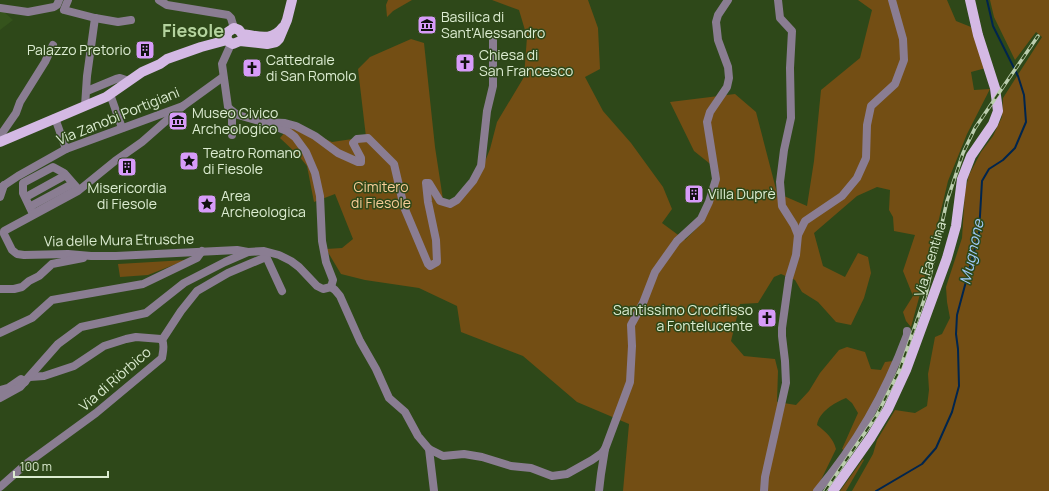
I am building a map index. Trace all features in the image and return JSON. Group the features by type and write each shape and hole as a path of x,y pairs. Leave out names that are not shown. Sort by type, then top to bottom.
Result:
{"main road":[{"path":"0,142 110,94 142,72 177,55 209,44 235,38 267,44 273,40 284,25 292,0"},
{"name":"Via Faentina","path":"833,491 881,420 895,395 906,370 947,258 956,226 962,179 971,156 992,124 998,111 995,88 976,29 970,0"}],"street":[{"path":"0,8 28,12 54,7 68,0"},
{"path":"599,491 606,449 630,382 632,346 631,325 643,303 655,272 677,241 701,218 709,202 716,179 707,122 710,112 726,87 729,78 728,67 718,40 716,22 718,15 728,0"},
{"path":"778,0 780,18 792,31 790,68 791,118 784,150 780,182 782,206 798,234"},
{"path":"764,491 765,477 786,383 782,328 789,278 796,255 798,234 805,221 842,196 856,178 866,158 867,125 871,106 895,84 904,60 903,39 892,0"},
{"path":"163,2 228,15 231,18 235,38 222,64 227,105 238,115 283,129 291,134 300,144 310,160 320,196 322,247 333,280 331,287"},
{"path":"60,4 95,18 118,22 131,20"},
{"path":"85,106 95,18"},
{"path":"263,122 285,123 296,126 315,136 338,153 358,162 361,162 361,158 352,143 357,140 368,138 394,164 404,207 430,266 437,262 436,240 428,202 426,183 429,184 440,201 450,204 457,200 473,181 481,166 488,111 493,86 493,36"},
{"path":"0,136 16,113 20,102 45,62 53,45"},
{"name":"Via Zanobi Portigiani","path":"2,186 66,149 183,106 223,77"},
{"path":"87,91 120,78 129,81"},
{"path":"110,94 122,128"},
{"path":"76,188 64,176 53,171 26,186 24,192 35,214 76,188 142,142 183,106"},
{"path":"232,111 232,135"},
{"path":"55,118 66,149"},
{"path":"53,167 64,172 76,188 33,214 23,193 23,184 53,167"},
{"path":"0,197 2,186"},
{"path":"31,206 76,188"},
{"name":"Via delle Mura Etrusche","path":"35,214 3,232 10,248 20,255 68,254 116,256 202,251 237,250 248,252"},
{"path":"0,333 26,322 52,300 143,284 197,258 202,251"},
{"path":"0,398 20,387 58,344 81,327 141,315 155,307 184,283 248,252 256,251 265,254 279,255 291,261 317,286 323,289 331,287"},
{"path":"265,254 282,291"},
{"name":"Via di Riòrbico","path":"0,487 26,464 96,413 162,358 164,351 162,340 181,311 197,291 265,254"},
{"path":"0,289 14,289 22,287 29,281 39,276 52,264 91,256"},
{"path":"331,287 340,296 360,341 376,369 389,398 405,412 418,436 428,450 434,491"},
{"path":"817,491 865,424 895,366 907,335 907,331"},
{"path":"0,390 25,380 44,376 74,366 104,346 126,339 136,337 162,340"},
{"path":"428,450 443,456 464,454 482,457 511,466 531,468 552,476 567,474 592,460 606,449"}],"shaded area":[{"path":"0,10 13,20 0,30"}],"green space":[{"path":"388,0 412,0 393,11 387,17 386,5"},
{"name":"Cimitero di Fiesole","path":"492,0 588,0 598,28 600,69 585,77 603,111 631,143 663,187 672,209 662,223 685,240 704,221 719,171 694,151 670,102 735,94 756,112 777,193 807,206 814,161 821,90 860,58 872,10 858,0 947,0 956,21 971,27 986,68 971,72 974,90 990,89 967,134 948,181 928,265 911,327 906,321 903,312 913,296 903,271 915,235 894,231 893,217 889,210 890,190 877,187 857,196 814,233 823,266 845,277 858,253 868,257 871,273 864,298 851,325 836,322 818,302 802,292 795,280 781,274 774,277 758,303 740,304 731,341 744,356 775,359 778,371 777,402 796,405 809,391 820,373 839,350 847,347 865,352 871,369 881,370 885,362 893,361 878,396 846,451 842,449 858,413 852,403 846,398 837,402 824,412 818,420 817,425 829,436 836,449 814,491 623,491 629,424 577,402 523,356 461,332 457,306 419,288 365,280 341,274 326,249 342,248 353,239 335,194 314,202 307,166 280,138 292,124 332,142 366,137 358,69 370,57 411,39 424,43 435,147 444,206 478,179 490,149 497,122 524,77 527,37 519,10"},
{"path":"990,0 1049,0 1049,491 852,491 873,454 877,440 895,410 915,413 927,406 929,390 928,374 935,337 942,334 950,318 946,287 962,238 965,191 969,175 981,152 993,136 1002,117 1003,98 1042,37 1036,32 1015,60 994,17"},
{"path":"186,260 148,275 120,277 118,264"},
{"path":"863,459 864,460 846,491 840,491"}],"waterway":[{"name":"Mugnone","path":"876,491 922,464 936,448 952,412 959,386 956,334 957,315 979,233 982,181 989,169 1003,160 1015,148 1026,122 1024,95 1018,76 993,26 987,0"}],"railway":[{"path":"825,491 877,415 900,369 926,294 947,201 963,153 975,128 1038,36"}],"place":[{"name":"Basilica di Sant'Alessandro","path":"427,25"},
{"name":"Palazzo Pretorio","path":"145,50"},
{"name":"Chiesa di San Francesco","path":"465,63"},
{"name":"Cattedrale di San Romolo","path":"252,68"},
{"name":"Museo Civico Archeologico","path":"178,121"},
{"name":"Teatro Romano di Fiesole","path":"189,161"},
{"name":"Misericordia di Fiesole","path":"127,167"},
{"name":"Villa Duprè","path":"694,194"},
{"name":"Area Archeologica","path":"207,204"},
{"name":"Santissimo Crocifisso a Fontelucente","path":"767,318"}],"district":[{"name":"Fiesole","path":"193,31"}]}
